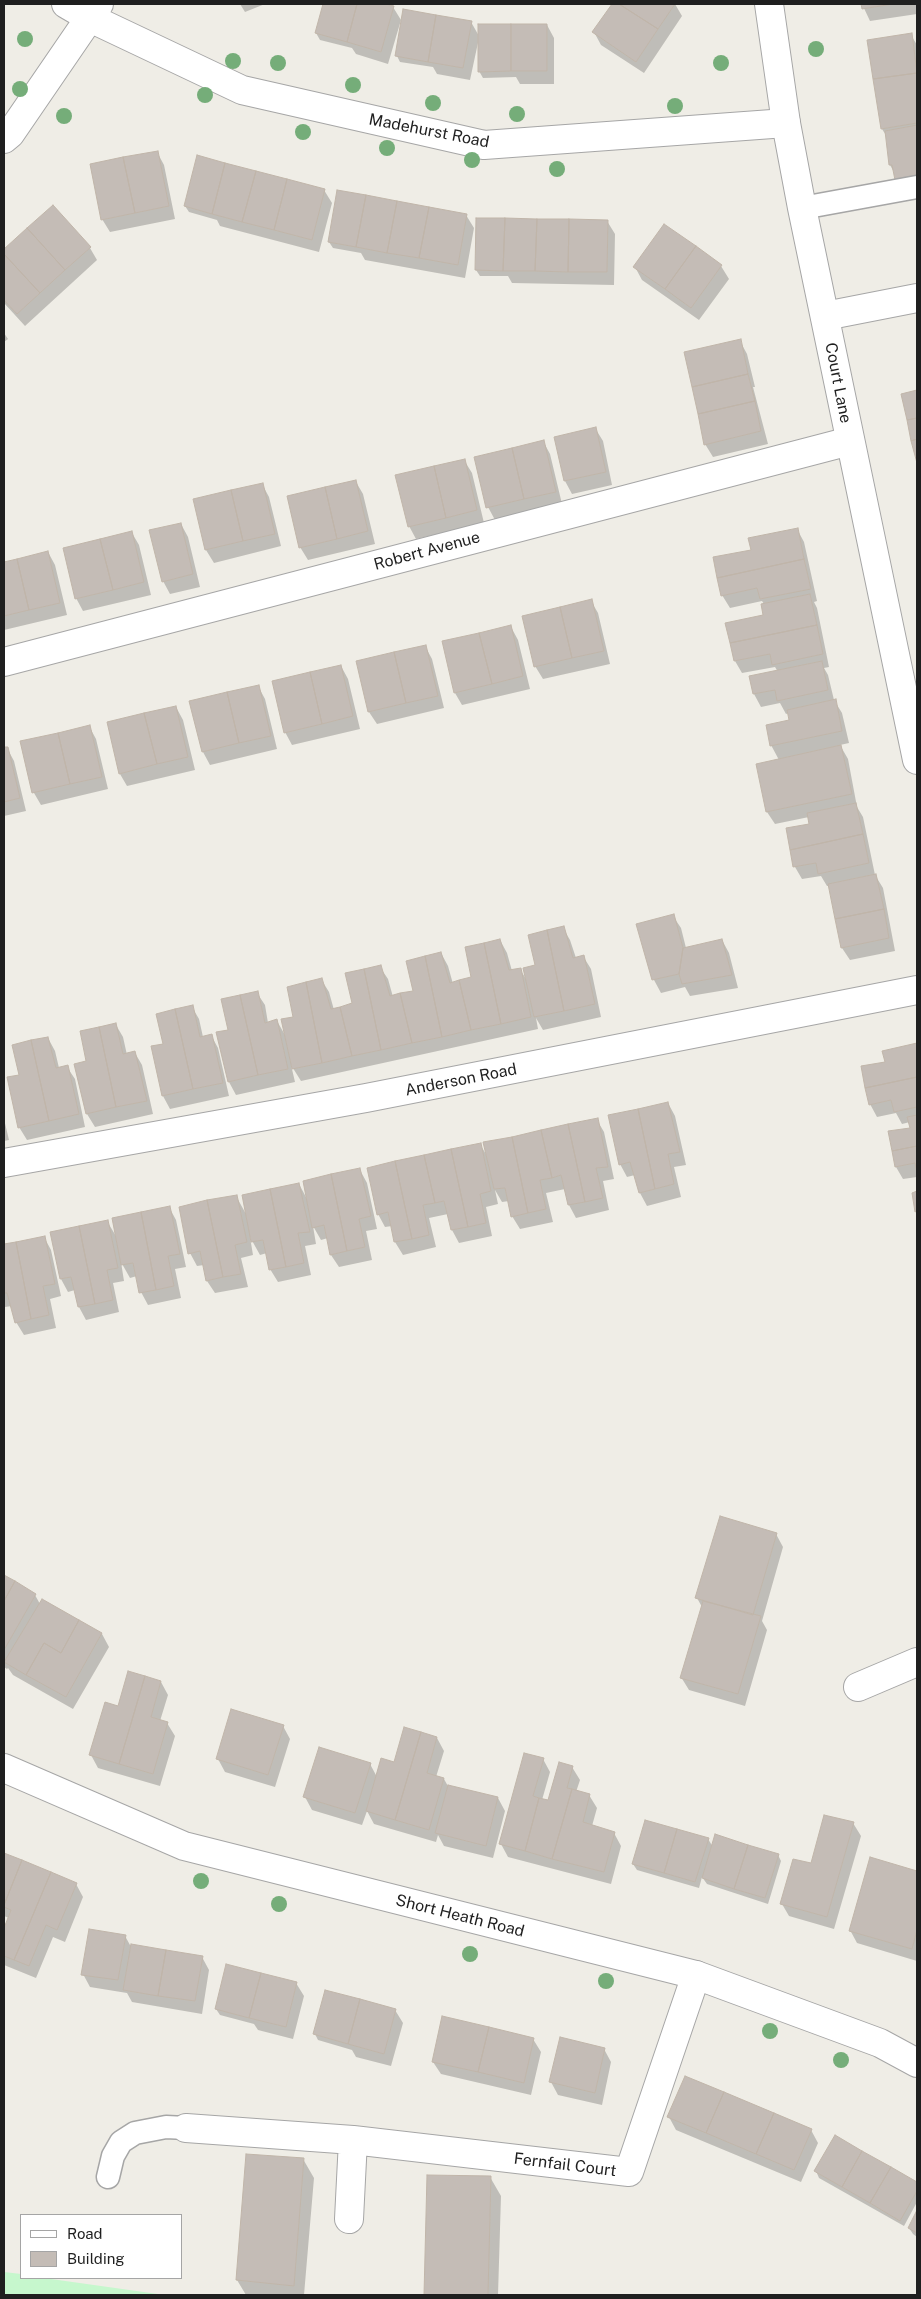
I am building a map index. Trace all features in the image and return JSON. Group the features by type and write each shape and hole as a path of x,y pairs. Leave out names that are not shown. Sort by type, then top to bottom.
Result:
{"street":[{"name":"Madehurst Road","path":"66,4 94,11 242,90 484,145 786,123"},
{"name":"Court Lane","path":"769,4 786,123 802,208 917,760"},
{"path":"4,139 10,134 94,11"},
{"path":"825,316 917,298"},
{"name":"Robert Avenue","path":"4,662 850,441"},
{"name":"Anderson Road","path":"4,1163 366,1098 917,990"},
{"path":"858,1687 917,1662"},
{"name":"Short Heath Road","path":"4,1768 184,1846 696,1975 880,2043 917,2063"},
{"name":"Fernfail Court","path":"186,2128 353,2140 629,2172 696,1975"},
{"path":"349,2219 353,2140"}],"lane":[{"path":"802,208 917,187"},
{"path":"108,2177 112,2156 121,2142 136,2133 166,2128 186,2128"}],"green space":[{"path":"4,2272 20,2274 20,2279 51,2279 165,2295 4,2295"}],"building":[{"path":"323,4 357,4 347,42 315,33"},
{"path":"357,4 386,4 394,6 381,52 347,42"},
{"path":"612,4 619,4 658,29 636,62 592,32"},
{"path":"619,4 675,4 658,29"},
{"path":"861,4 893,4 862,9"},
{"path":"403,9 436,15 428,62 395,56"},
{"path":"436,15 472,21 463,68 428,62"},
{"path":"478,24 511,24 511,71 478,72"},
{"path":"511,24 547,24 547,71 511,71"},
{"path":"912,33 917,73 873,79 867,40"},
{"path":"917,73 917,123 881,129 873,79"},
{"path":"917,125 917,176 895,180 892,165 889,165 885,131"},
{"path":"158,151 169,206 135,213 123,157"},
{"path":"197,155 225,163 212,214 184,206"},
{"path":"123,157 135,213 101,220 90,164"},
{"path":"225,163 256,171 242,222 212,214"},
{"path":"256,171 287,179 274,230 242,222"},
{"path":"287,179 325,189 312,240 274,230"},
{"path":"337,190 366,195 356,247 328,242"},
{"path":"366,195 397,201 387,253 356,247"},
{"path":"397,201 429,207 419,258 387,253"},
{"path":"53,205 91,247 65,270 27,228"},
{"path":"429,207 467,214 458,265 419,258"},
{"path":"476,218 505,218 503,271 475,270"},
{"path":"505,218 537,219 535,271 503,271"},
{"path":"537,219 569,219 568,272 535,271"},
{"path":"569,219 608,220 607,272 568,272"},
{"path":"664,224 696,246 665,289 633,267"},
{"path":"27,228 65,270 40,293 4,254 4,249"},
{"path":"696,246 722,265 691,308 665,289"},
{"path":"4,254 40,293 17,314 4,300"},
{"path":"741,339 748,374 692,387 684,352"},
{"path":"748,374 755,401 698,414 692,387"},
{"path":"917,390 917,418 907,420 901,394"},
{"path":"755,401 761,431 704,445 698,414"},
{"path":"917,418 917,439 911,441 907,420"},
{"path":"596,427 606,472 564,481 554,437"},
{"path":"917,439 917,463 911,441"},
{"path":"544,440 556,492 524,499 512,448"},
{"path":"512,448 524,499 486,508 474,457"},
{"path":"465,459 477,510 446,518 434,466"},
{"path":"434,466 446,518 408,527 395,475"},
{"path":"356,480 368,531 337,539 325,487"},
{"path":"263,483 275,534 243,541 231,490"},
{"path":"325,487 337,539 299,548 287,496"},
{"path":"231,490 243,541 205,550 193,499"},
{"path":"181,523 193,574 162,582 149,530"},
{"path":"798,528 804,559 717,578 713,557 751,550 748,538"},
{"path":"132,531 144,582 113,590 100,539"},
{"path":"100,539 113,590 75,599 63,548"},
{"path":"48,551 60,603 29,610 17,559"},
{"path":"17,559 29,610 4,616 4,562"},
{"path":"804,559 811,589 760,599 757,588 721,596 717,578"},
{"path":"810,594 817,625 730,643 725,623 763,615 761,604"},
{"path":"592,599 604,651 572,658 560,607"},
{"path":"560,607 572,658 534,667 522,616"},
{"path":"511,625 523,676 492,684 479,633"},
{"path":"817,625 823,654 772,665 770,654 734,661 730,643"},
{"path":"479,633 492,684 454,693 442,641"},
{"path":"426,645 438,696 406,703 394,652"},
{"path":"394,652 406,703 368,712 356,661"},
{"path":"822,661 828,690 777,701 775,690 753,694 749,676"},
{"path":"341,665 353,716 322,724 310,672"},
{"path":"310,672 322,724 284,733 272,681"},
{"path":"259,685 271,736 239,743 227,692"},
{"path":"227,692 239,743 202,752 189,701"},
{"path":"836,699 842,731 770,746 766,725 789,720 787,710"},
{"path":"176,706 188,757 157,764 144,713"},
{"path":"144,713 157,764 119,774 107,722"},
{"path":"90,725 102,777 70,784 58,733"},
{"path":"58,733 70,784 32,793 20,741"},
{"path":"841,745 852,794 766,812 756,764"},
{"path":"4,747 8,747 20,798 4,802"},
{"path":"856,803 863,834 790,850 786,828 809,824 807,813"},
{"path":"863,834 869,863 818,874 816,863 793,867 790,850"},
{"path":"876,874 884,909 835,919 828,884"},
{"path":"884,909 889,938 841,948 835,919"},
{"path":"674,914 683,948 679,974 652,980 636,924"},
{"path":"564,926 573,958 584,955 595,1004 564,1011 547,930"},
{"path":"547,930 564,1011 534,1017 523,968 535,965 528,935"},
{"path":"500,939 509,970 521,968 531,1017 501,1024 484,943"},
{"path":"722,939 732,975 682,984 679,974 683,948"},
{"path":"484,943 501,1024 471,1030 459,980 471,977 465,947"},
{"path":"441,952 450,983 459,980 471,1030 442,1037 425,956"},
{"path":"425,956 442,1037 412,1043 400,993 413,991 406,961"},
{"path":"381,965 390,996 400,993 412,1043 381,1050 364,969"},
{"path":"364,969 381,1050 352,1056 340,1007 352,1003 345,973"},
{"path":"322,978 331,1009 340,1007 352,1056 322,1063 306,982"},
{"path":"306,982 322,1063 292,1069 281,1019 293,1017 287,987"},
{"path":"258,991 265,1023 277,1019 288,1069 258,1075 240,995"},
{"path":"240,995 258,1075 228,1082 216,1032 228,1030 221,999"},
{"path":"193,1005 200,1037 212,1034 223,1083 193,1089 175,1009"},
{"path":"175,1009 193,1089 162,1096 151,1046 163,1044 156,1014"},
{"path":"116,1023 123,1054 135,1051 147,1101 116,1107 99,1027"},
{"path":"99,1027 116,1107 86,1114 74,1064 86,1061 80,1031"},
{"path":"48,1037 56,1068 68,1065 79,1114 49,1121 31,1040"},
{"path":"31,1040 49,1121 18,1128 7,1077 19,1075 12,1045"},
{"path":"917,1043 917,1077 865,1088 861,1066 885,1062 882,1051"},
{"path":"917,1077 917,1107 894,1112 891,1100 869,1105 865,1088"},
{"path":"668,1102 680,1152 668,1154 674,1184 655,1189 638,1109"},
{"path":"638,1109 655,1189 639,1193 630,1162 619,1165 608,1115"},
{"path":"917,1115 917,1146 892,1151 888,1131 910,1128 907,1117"},
{"path":"598,1118 608,1167 596,1168 603,1198 585,1202 568,1124"},
{"path":"568,1124 585,1202 568,1205 561,1175 552,1178 541,1130"},
{"path":"541,1130 552,1178 540,1180 546,1209 528,1213 512,1137"},
{"path":"512,1137 528,1213 511,1217 505,1188 494,1189 483,1142"},
{"path":"481,1143 491,1191 480,1194 486,1223 468,1227 451,1149"},
{"path":"917,1146 917,1172 915,1163 895,1167 892,1151"},
{"path":"451,1149 468,1227 451,1230 444,1201 435,1203 424,1155"},
{"path":"424,1155 435,1203 423,1205 429,1235 412,1239 395,1161"},
{"path":"395,1161 412,1239 394,1242 388,1212 377,1215 367,1168"},
{"path":"360,1168 371,1216 359,1219 365,1247 347,1251 331,1174"},
{"path":"331,1174 347,1251 330,1255 324,1225 312,1228 303,1181"},
{"path":"299,1183 310,1232 298,1233 304,1263 286,1267 270,1189"},
{"path":"270,1189 286,1267 269,1270 263,1240 251,1242 242,1195"},
{"path":"917,1191 917,1211 915,1212 912,1193"},
{"path":"237,1195 247,1242 235,1245 241,1274 223,1277 207,1200"},
{"path":"207,1200 223,1277 206,1281 200,1251 188,1254 179,1207"},
{"path":"170,1206 180,1254 168,1256 174,1286 156,1290 141,1212"},
{"path":"141,1212 156,1290 139,1293 133,1263 121,1265 112,1218"},
{"path":"108,1220 118,1268 107,1270 113,1300 95,1304 79,1226"},
{"path":"79,1226 95,1304 78,1307 71,1277 60,1279 50,1232"},
{"path":"45,1236 55,1284 43,1286 49,1315 31,1319 16,1242"},
{"path":"16,1242 31,1319 15,1323 7,1293 4,1293 4,1244"},
{"path":"720,1516 777,1533 753,1615 695,1598"},
{"path":"4,1575 15,1581 4,1601"},
{"path":"15,1581 36,1594 4,1650 4,1601"},
{"path":"42,1599 79,1620 61,1653 44,1643 26,1675 4,1662"},
{"path":"703,1601 761,1616 738,1694 680,1678"},
{"path":"79,1620 102,1633 66,1697 26,1675 44,1643 61,1653"},
{"path":"128,1671 145,1676 119,1764 89,1755 105,1702 118,1706"},
{"path":"145,1676 161,1681 151,1717 168,1722 153,1774 119,1764"},
{"path":"231,1709 284,1725 268,1775 216,1759"},
{"path":"404,1727 421,1732 395,1820 366,1811 381,1758 394,1762"},
{"path":"421,1732 437,1737 427,1773 444,1778 429,1830 395,1820"},
{"path":"319,1747 371,1763 355,1813 303,1797"},
{"path":"524,1753 544,1758 533,1796 539,1798 525,1851 499,1844"},
{"path":"559,1762 573,1766 567,1788 572,1789 552,1859 525,1851 539,1798 548,1800"},
{"path":"448,1785 498,1797 486,1846 435,1833"},
{"path":"572,1789 590,1794 583,1822 615,1832 604,1872 552,1859"},
{"path":"824,1815 854,1822 827,1917 780,1904 793,1859 811,1863"},
{"path":"645,1820 677,1829 664,1873 632,1864"},
{"path":"677,1829 709,1838 695,1882 664,1873"},
{"path":"715,1834 748,1845 734,1889 702,1878"},
{"path":"748,1845 779,1854 765,1898 734,1889"},
{"path":"4,1853 22,1860 4,1905"},
{"path":"870,1857 917,1871 917,1930 912,1949 849,1931"},
{"path":"22,1860 51,1872 14,1960 4,1956 4,1928 11,1910 4,1907 4,1905"},
{"path":"51,1872 77,1883 57,1930 46,1925 29,1966 14,1960"},
{"path":"89,1929 126,1935 118,1980 81,1975"},
{"path":"131,1944 166,1950 158,1996 123,1990"},
{"path":"166,1950 203,1956 195,2001 158,1996"},
{"path":"226,1964 261,1973 249,2018 215,2009"},
{"path":"261,1973 297,1982 286,2027 249,2018"},
{"path":"325,1990 360,1999 348,2044 313,2034"},
{"path":"360,1999 396,2009 384,2054 348,2044"},
{"path":"442,2016 489,2027 478,2072 432,2062"},
{"path":"489,2027 534,2038 524,2083 478,2072"},
{"path":"560,2037 605,2048 595,2093 549,2082"},
{"path":"685,2076 724,2092 706,2133 667,2117"},
{"path":"724,2092 774,2113 756,2154 706,2133"},
{"path":"774,2113 812,2129 794,2170 756,2154"},
{"path":"835,2135 862,2151 842,2187 814,2171"},
{"path":"862,2151 891,2167 870,2203 842,2187"},
{"path":"246,2154 304,2158 294,2286 236,2280"},
{"path":"891,2167 917,2182 917,2191 900,2221 870,2203"},
{"path":"427,2175 491,2176 488,2295 424,2295"},
{"path":"917,2210 917,2233 908,2228"}]}
